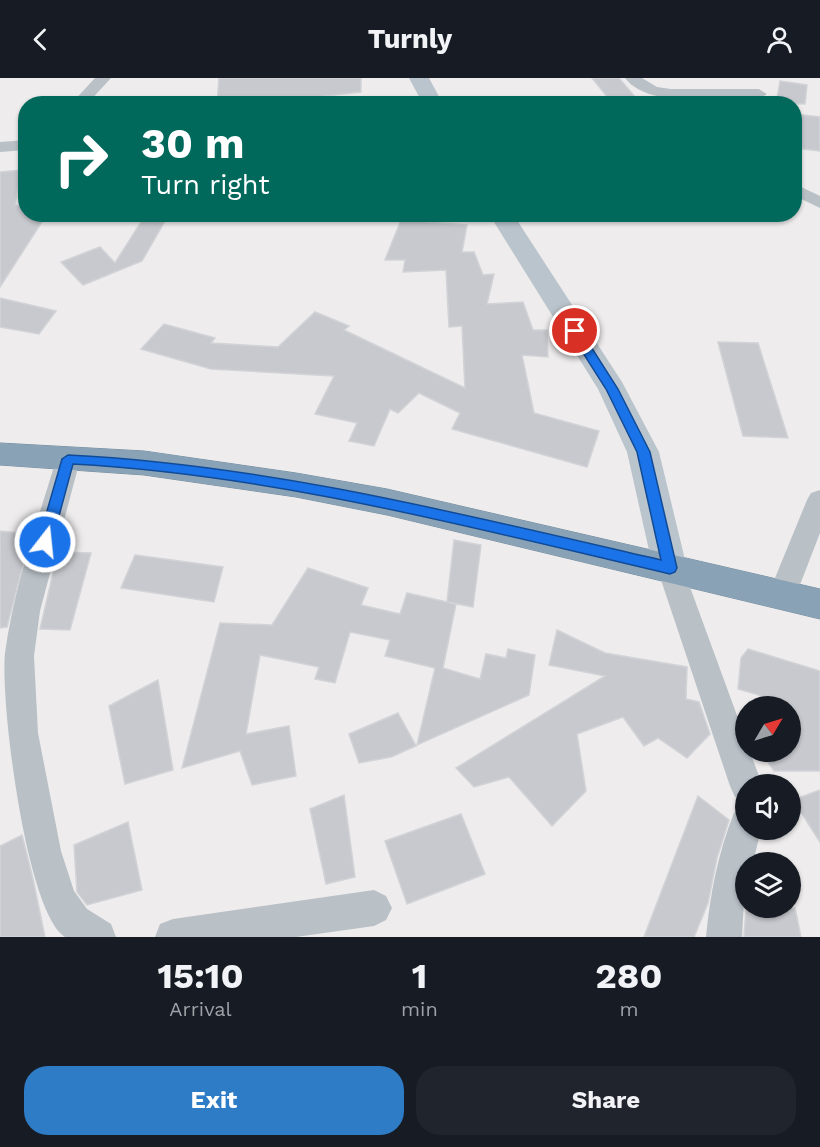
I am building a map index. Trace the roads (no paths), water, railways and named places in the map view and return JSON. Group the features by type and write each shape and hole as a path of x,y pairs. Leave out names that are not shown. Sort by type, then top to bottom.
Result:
{"highway":[{"path":"0,454 144,463 296,485 387,502 820,604"}],"street":[{"path":"86,96 104,78"},
{"path":"419,78 429,96"},
{"path":"633,78 640,87 650,91 710,96"},
{"path":"753,78 759,96"},
{"path":"0,147 18,146"},
{"path":"802,193 820,203"},
{"path":"506,222 612,389 643,452 670,568 742,774"},
{"path":"68,459 26,611 19,656 23,733 44,851 59,900 74,922 98,937"},
{"path":"782,595 820,500"},
{"path":"724,937 728,893 742,840"},
{"path":"173,937 374,908"}]}
